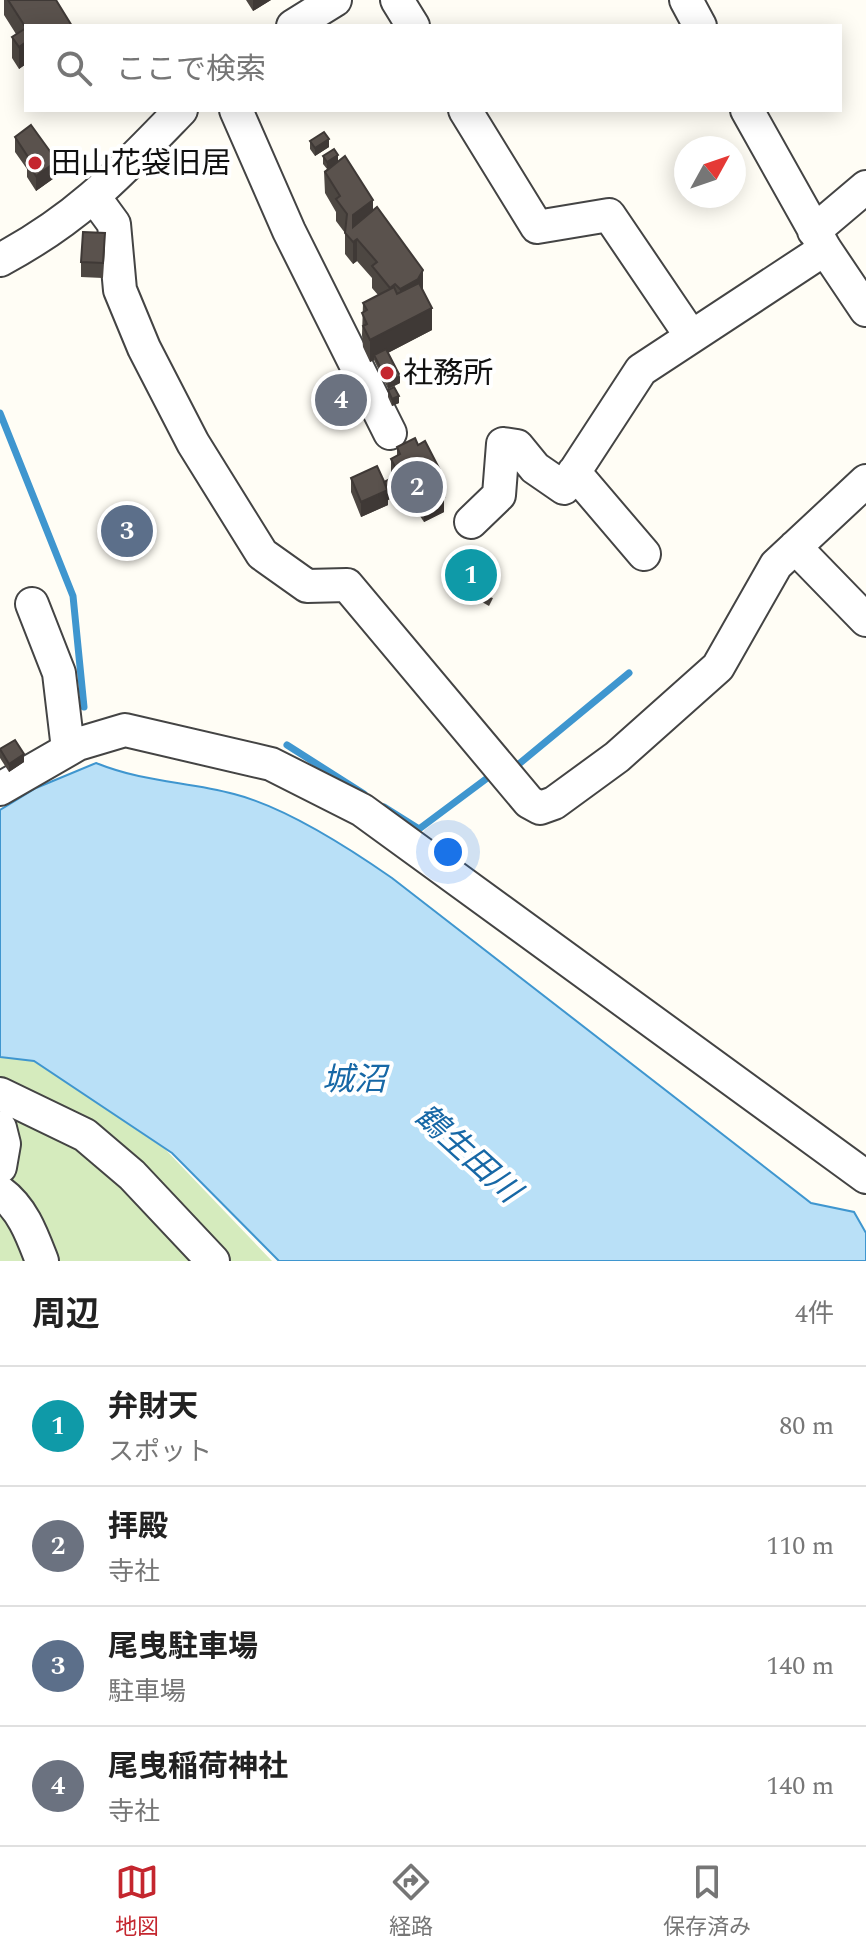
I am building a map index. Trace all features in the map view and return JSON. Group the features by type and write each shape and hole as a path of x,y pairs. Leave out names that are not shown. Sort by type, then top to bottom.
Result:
{"street":[{"path":"296,24 335,0"},
{"path":"397,0 412,24"},
{"path":"686,0 699,24"},
{"path":"0,260 51,232 95,198 179,112"},
{"path":"237,112 289,231 390,433"},
{"path":"466,112 537,227 609,215 691,336"},
{"path":"748,112 820,240 866,310"},
{"path":"569,480 641,370 820,240 866,187"},
{"path":"95,198 114,224 120,290 144,348 193,443 262,554 307,586 347,585 529,802 540,808 554,803 617,757 718,667 776,565 866,481"},
{"path":"471,522 499,495 503,444 517,446 535,468 569,480 644,554"},
{"path":"795,547 866,620"},
{"path":"32,604 59,673 68,749"},
{"path":"0,789 68,749 125,730 271,764 331,792 506,914 866,1177"},
{"path":"0,1094 85,1135 132,1175 213,1261"},
{"path":"0,1128 4,1144 0,1167"},
{"path":"0,1192 13,1201 23,1217 42,1261"}],"green space":[{"path":"0,1057 34,1060 165,1149 272,1261 0,1261"}],"water":[{"name":"城沼","path":"96,763 114,770 254,800 295,818 356,854 392,878 811,1203 854,1212 866,1233 866,1261 279,1261 172,1153 34,1061 0,1057 0,810 36,788"}],"building":[{"path":"8,0 56,0 71,24 24,24"},
{"path":"24,29 24,43 19,47 12,37"},
{"path":"31,125 57,161 36,176 15,137"},
{"path":"324,132 329,139 315,148 310,141"},
{"path":"334,149 338,155 327,162 323,156"},
{"path":"345,156 373,200 353,215 353,227 377,207 423,270 418,279 400,289 395,284 390,288 372,266 377,262 357,239 353,242 345,233 347,214 336,199 340,196 325,172"},
{"path":"83,232 105,233 103,263 81,262"},
{"path":"419,283 432,308 370,340 363,326 367,324 362,313 367,310 363,303 394,287 397,294"},
{"name":"社務所","path":"386,349 400,376 388,382 374,355"},
{"path":"394,387 399,396 392,399 388,390"},
{"path":"415,438 418,445 425,441 440,470 432,474 444,497 424,507 406,480 403,482 391,459 400,454 397,447"},
{"path":"377,466 388,490 361,502 351,478"},
{"path":"396,476 401,486 388,492 384,482"},
{"path":"469,560 479,565 473,575 464,571"},
{"path":"485,587 493,590 489,598 482,595"},
{"path":"15,740 24,754 9,764 0,749"}],"waterway":[{"path":"0,413 73,596 84,707"},
{"path":"514,768 629,673"},
{"path":"287,745 364,794"},
{"path":"384,807 419,829 494,773"}],"place":[{"name":"田山花袋旧居","path":"35,163"},
{"name":"社務所","path":"387,373"},
{"name":"尾曳稲荷神社","path":"341,400"},
{"name":"拝殿","path":"417,487"},
{"name":"尾曳駐車場","path":"127,531"},
{"name":"弁財天","path":"471,575"}],"water label":[{"name":"鶴生田川","path":"468,1153"}]}
